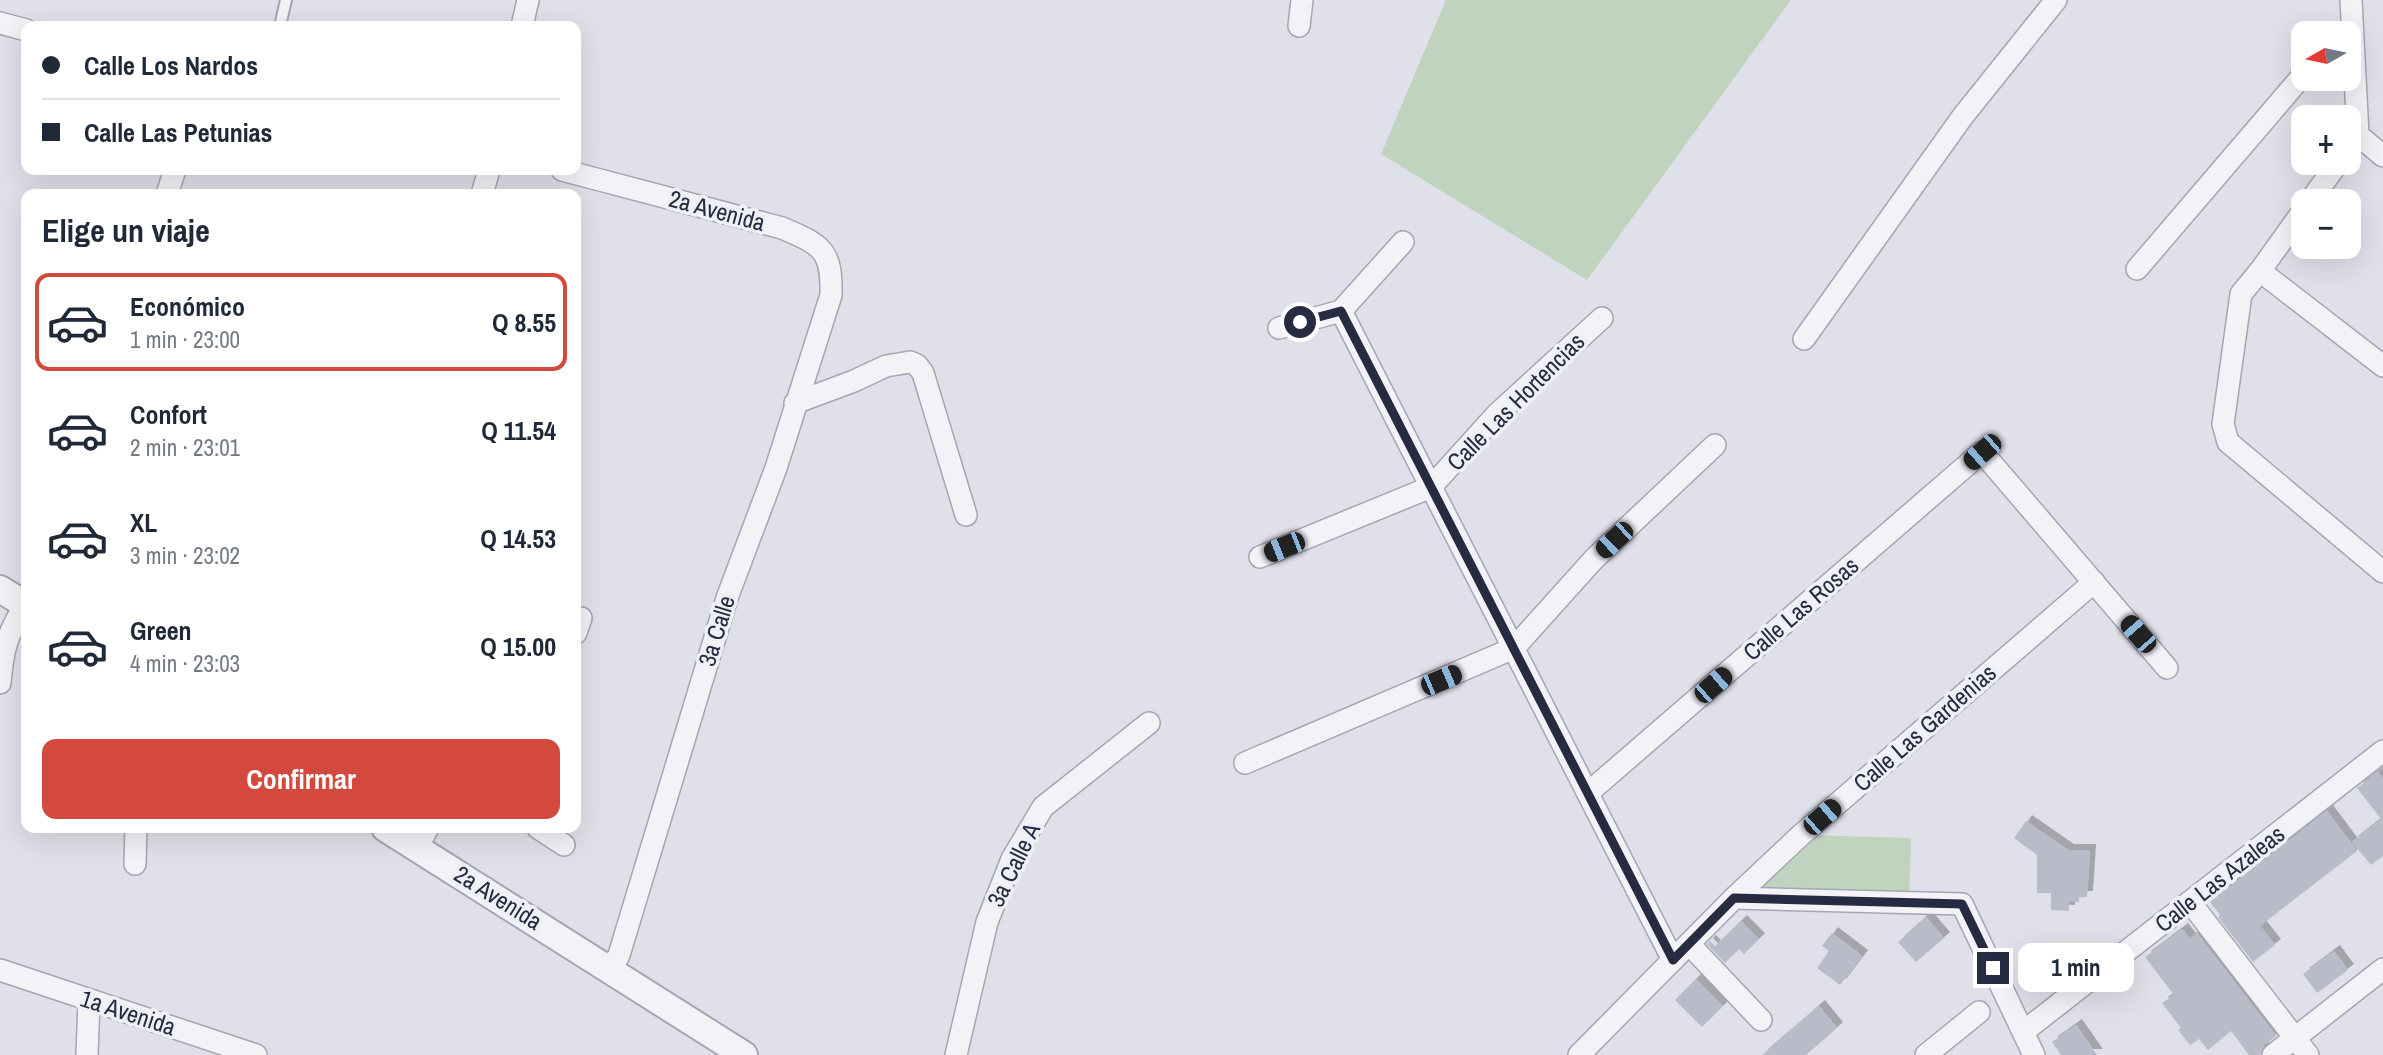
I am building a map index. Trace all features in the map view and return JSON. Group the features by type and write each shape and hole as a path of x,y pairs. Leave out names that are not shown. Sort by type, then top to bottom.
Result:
{"street":[{"path":"523,21 528,0"},
{"path":"1299,26 1302,0"},
{"path":"1804,339 1963,116 2056,0"},
{"path":"2347,18 2351,105"},
{"path":"0,23 21,29"},
{"path":"2137,269 2291,89"},
{"path":"2361,146 2383,156"},
{"name":"2a Avenida","path":"581,175 782,228 808,239 824,251 832,272 831,295"},
{"path":"2291,228 2241,295 2223,424 2228,442 2383,572"},
{"path":"1279,328 1341,311 1403,242"},
{"path":"2260,271 2383,366"},
{"name":"3a Calle","path":"611,969 619,955 727,598 776,468 831,295"},
{"path":"1341,311 1673,960"},
{"name":"Calle Las Hortencias","path":"1431,487 1497,414 1602,318"},
{"path":"795,403 886,366 910,362 917,365 923,373 966,515"},
{"path":"1245,763 1514,648 1594,559 1715,445"},
{"name":"Calle Las Rosas","path":"1588,793 1982,452 2094,582"},
{"path":"1260,557 1431,487"},
{"path":"2094,582 2167,668"},
{"name":"Calle Las Gardenias","path":"1579,1055 1734,898 1801,835 2094,582"},
{"path":"0,589 21,602"},
{"path":"0,683 5,645 10,630 21,613"},
{"name":"3a Calle A","path":"956,1055 987,922 1012,859 1043,807 1149,723"},
{"name":"Calle Las Azaleas","path":"2023,1032 2383,751"},
{"path":"135,864 136,833"},
{"name":"2a Avenida","path":"404,833 422,838 611,969 744,1055"},
{"path":"546,833 564,845"},
{"path":"1734,898 1962,904 2034,1055"},
{"path":"2190,902 2308,1055"},
{"path":"1689,944 1761,1020"},
{"path":"2273,1055 2383,969"},
{"name":"1a Avenida","path":"0,970 256,1055"},
{"path":"87,1055 89,1001"},
{"path":"1926,1055 1979,1012"}],"lane":[{"path":"281,21 286,0"}],"green space":[{"path":"1446,0 1791,0 1587,280 1381,154"},
{"path":"1801,835 1911,838 1909,902 1734,898"}],"building":[{"path":"2378,772 2383,779 2383,856 2371,865 2352,842 2381,819 2357,788"},
{"path":"2327,811 2357,851 2260,926 2275,945 2253,962 2218,917 2220,915 2210,902"},
{"path":"2026,821 2068,850 2090,850 2087,897 2079,897 2079,902 2069,902 2069,911 2051,910 2051,893 2037,893 2037,855 2014,838"},
{"path":"1926,917 1944,938 1916,962 1898,942"},
{"path":"1741,921 1759,939 1744,954 1739,949 1725,963 1707,944 1710,941 1715,946"},
{"path":"2182,929 2190,939 2197,933 2276,1036 2264,1045 2260,1055 2249,1055 2231,1031 2208,1050 2199,1039 2190,1045 2178,1030 2181,1028 2162,1003 2174,995 2145,957"},
{"path":"1832,933 1862,956 1840,985 1817,968 1829,951 1822,946"},
{"path":"2334,951 2348,970 2317,993 2303,974"},
{"path":"1696,979 1723,1006 1702,1027 1675,1000"},
{"path":"1819,1006 1837,1028 1806,1055 1762,1055"},
{"path":"2076,1025 2097,1055 2061,1055 2052,1042"}],"route":[{"path":"1300,322 1341,311 1673,960 1734,898 1909,902 1962,904 1993,968"}]}
